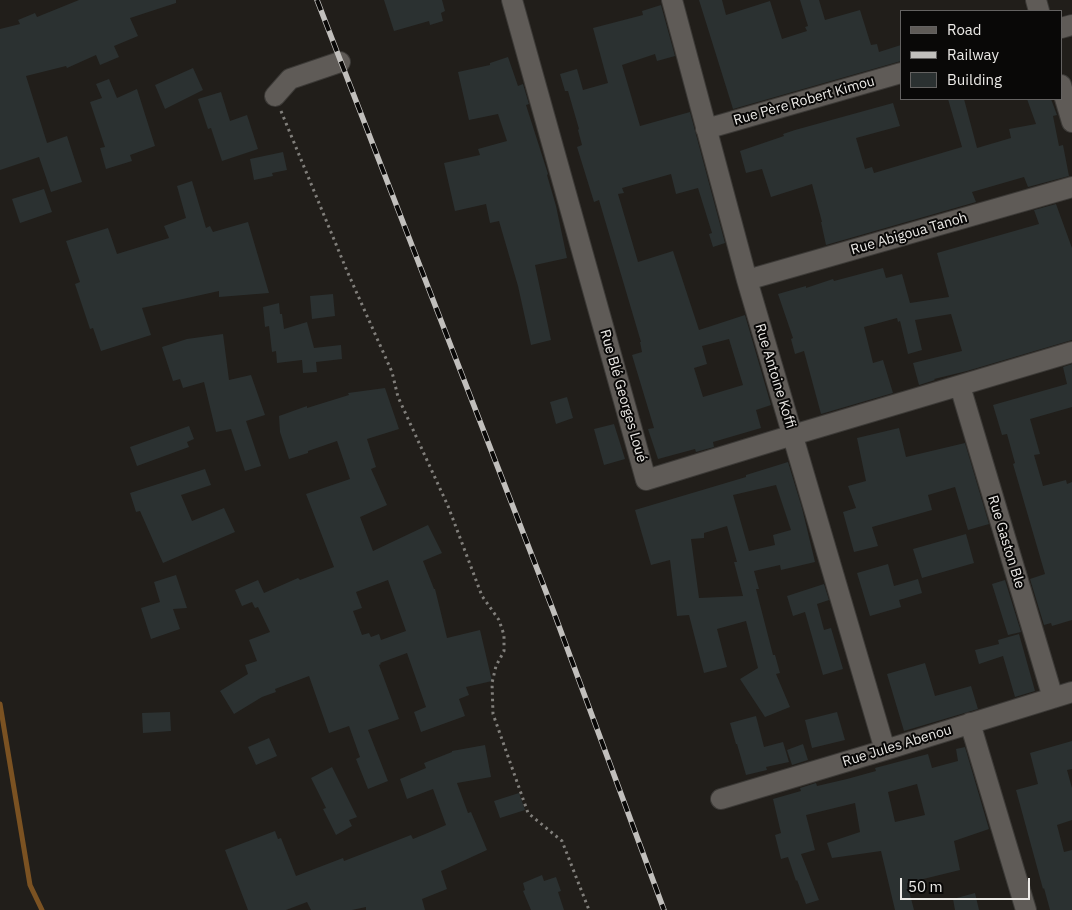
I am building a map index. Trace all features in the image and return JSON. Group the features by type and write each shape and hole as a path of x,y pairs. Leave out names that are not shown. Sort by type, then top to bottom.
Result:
{"street":[{"name":"Rue Blé Georges Loué","path":"512,0 646,480 1072,352"},
{"name":"Rue Antoine Koffi","path":"672,0 747,280 885,750"},
{"path":"275,96 290,78 340,62"},
{"name":"Rue Père Robert Kimou","path":"706,129 900,74"},
{"path":"1062,88 1072,122"},
{"name":"Rue Abigoua Tanoh","path":"747,280 1072,187"},
{"name":"Rue Gaston Ble","path":"960,386 1053,698"},
{"name":"Rue Jules Abenou","path":"721,799 1072,692"},
{"path":"970,724 1026,910"}],"path":[{"path":"275,96 347,271 392,372 398,397 448,506 482,596 499,620 504,635 504,651 496,666 492,683 493,714 528,813 562,841 589,910"}],"building":[{"path":"79,0 176,0 176,3 130,18 138,36 114,46 119,57 100,65 96,55 67,68 66,66 26,76 47,143 67,136 82,182 51,192 39,157 0,170 0,29 20,24 18,20 35,13 37,17"},
{"path":"384,0 442,0 445,11 441,13 443,21 430,25 429,21 394,31"},
{"path":"699,0 722,0 726,15 770,1 782,39 807,31 805,27 808,26 800,0 819,0 825,20 860,10 871,45 877,44 879,52 900,45 900,61 733,109"},
{"path":"661,5 675,56 657,61 655,54 622,65 640,126 690,112 725,243 713,247 709,234 712,233 698,188 676,194 671,174 622,188 624,193 618,194 638,262 673,251 699,330 745,315 771,405 756,410 761,428 713,442 714,447 696,452 695,449 658,459 648,429 654,428 632,355 642,352 641,342 599,200 594,202 577,147 582,145 579,129 568,91 565,91 560,74 577,69 583,90 608,83 593,28 643,15 642,11","holes":["729,339 743,385 703,397 694,368 707,364 702,346"]},
{"path":"508,57 518,86 523,84 529,104 526,105 548,174 567,258 535,265 551,340 531,345 518,286 499,221 490,223 486,204 455,211 444,163 480,155 478,149 507,141 498,114 469,120 458,72 490,65 490,63"},
{"path":"193,68 203,90 165,109 155,85"},
{"path":"109,79 117,98 137,89 155,146 130,155 132,161 106,169 100,148 105,147 90,102 102,98 96,84"},
{"path":"221,92 230,121 247,115 258,149 222,161 211,128 208,129 198,99"},
{"path":"948,100 964,100 977,148 1011,138 1009,129 1036,124 1027,100 1051,100 1057,115 1053,116 1059,146 1063,145 1069,176 1028,187 1024,177 972,192 976,202 826,245 812,184 771,197 762,169 746,173 740,151 784,136 783,134 795,130 893,103 900,126 856,138 865,169 872,167 874,173 962,147"},
{"path":"283,152 287,170 272,173 273,176 254,180 250,159"},
{"path":"192,181 206,228 210,226 213,232 248,222 269,293 219,297 219,291 142,308 151,335 101,351 93,328 90,329 75,284 80,282 66,241 108,228 117,254 169,238 164,226 186,218 177,186"},
{"path":"44,189 52,212 20,223 12,199"},
{"path":"1056,204 1072,248 1072,340 934,379 919,385 913,363 962,351 951,314 915,320 922,350 908,354 900,321 898,322 897,318 864,327 873,363 883,360 893,393 821,414 804,351 795,354 791,339 793,338 778,294 883,268 886,278 902,274 910,303 949,297 937,253 1039,224 1034,210"},
{"path":"333,294 335,316 312,319 310,296"},
{"path":"279,303 284,329 307,322 314,348 341,345 342,359 316,362 317,372 303,373 302,360 277,363 276,351 272,352 269,326 265,327 263,307"},
{"path":"223,334 229,380 251,375 265,415 246,421 261,466 245,471 231,429 216,432 204,382 183,388 180,379 173,381 162,347 187,339"},
{"path":"1072,364 1072,407 1030,419 1040,454 1034,455 1043,486 1066,480 1067,484 1072,482 1072,620 1052,626 1051,623 1044,625 1030,579 1045,574 1013,464 1015,463 1007,434 1002,435 993,405 1067,384 1063,367"},
{"path":"385,388 399,429 367,439 376,467 371,469 387,505 360,517 373,551 428,525 442,553 423,561 435,589 447,638 480,630 492,681 466,687 469,695 459,699 465,716 421,732 414,712 426,707 407,653 380,663 379,665 399,719 368,730 388,781 368,789 356,759 360,757 349,726 329,733 309,676 275,689 276,692 262,697 234,714 220,691 248,674 245,665 257,661 249,640 270,632 258,607 255,608 252,602 242,606 235,590 258,580 264,593 298,578 300,580 334,567 306,494 350,479 337,441 289,459 280,432 279,416 307,406 307,408 349,395 348,393","holes":["388,580 406,631 381,640 379,634 371,637 369,633 362,635 353,611 362,608 356,592"]},
{"path":"567,397 573,418 556,424 550,402"},
{"path":"614,424 625,459 604,465 594,429"},
{"path":"189,426 194,439 187,442 189,447 137,466 130,447"},
{"path":"899,428 906,457 965,443 989,524 968,530 955,487 928,495 932,510 872,527 878,546 854,552 843,512 856,508 848,486 866,481 857,438"},
{"path":"788,462 802,508 815,562 781,570 780,565 754,571 759,589 756,589 773,655 775,655 780,673 776,674 790,707 765,717 740,679 758,668 746,621 717,629 727,667 704,673 689,615 677,616 670,560 651,565 635,510 746,477 746,475","holes":["776,485 791,530 773,535 775,545 749,551 733,495","727,526 737,562 734,562 743,596 699,598 691,539 704,538 704,533"]},
{"path":"205,469 211,485 181,495 192,521 224,508 235,532 163,563 140,511 136,512 130,493"},
{"path":"966,534 974,563 922,578 913,549"},
{"path":"888,564 894,586 918,579 922,593 899,600 901,607 870,616 857,573"},
{"path":"176,575 187,608 173,609 180,629 151,639 141,608 160,602 154,582"},
{"path":"1005,580 1021,632 1008,635 992,584"},
{"path":"824,584 829,600 817,604 824,630 831,628 843,669 823,675 805,612 793,616 787,596"},
{"path":"1019,634 1035,691 1015,697 1003,656 979,664 975,650 999,644 998,640"},
{"path":"925,663 935,696 971,686 978,709 904,731 887,674"},
{"path":"170,712 171,731 143,733 142,713"},
{"path":"837,712 845,740 812,748 805,720"},
{"path":"756,716 764,747 783,742 789,762 766,767 767,770 746,775 730,723"},
{"path":"269,738 277,756 256,765 248,747"},
{"path":"1072,741 1072,769 1067,770 1072,788 1072,820 1057,825 1064,852 1072,850 1072,910 1050,910 1016,790 1038,784 1030,753"},
{"path":"803,744 808,760 792,765 787,750"},
{"path":"485,745 491,777 457,783 468,813 471,812 487,850 441,871 447,889 422,899 425,910 366,910 366,907 352,910 311,910 307,902 286,910 248,910 225,850 275,831 278,839 281,838 296,876 343,858 344,861 411,835 413,839 446,825 433,789 407,799 400,779 426,768 424,763 452,751"},
{"path":"965,747 989,829 954,841 960,870 907,883 914,910 895,910 881,851 832,858 827,843 860,832 855,803 806,815 815,850 801,854 819,900 806,904 788,857 781,859 775,835 781,833 773,799 801,791 800,788 816,783 817,786 847,779 876,771 875,768 928,754 932,768 958,761 956,749","holes":["917,784 925,815 895,822 888,792"]},
{"path":"332,767 357,817 349,820 352,826 336,835 323,809 326,808 311,778"},
{"path":"519,793 525,810 500,818 494,801"},
{"path":"542,875 544,881 556,877 561,891 558,892 564,910 531,910 523,891 525,890 523,883"},
{"path":"975,893 979,910 955,910 953,899"}],"waterway":[{"path":"0,704 30,885 42,910"}],"railway":[{"path":"317,0 553,610 664,910"}]}
